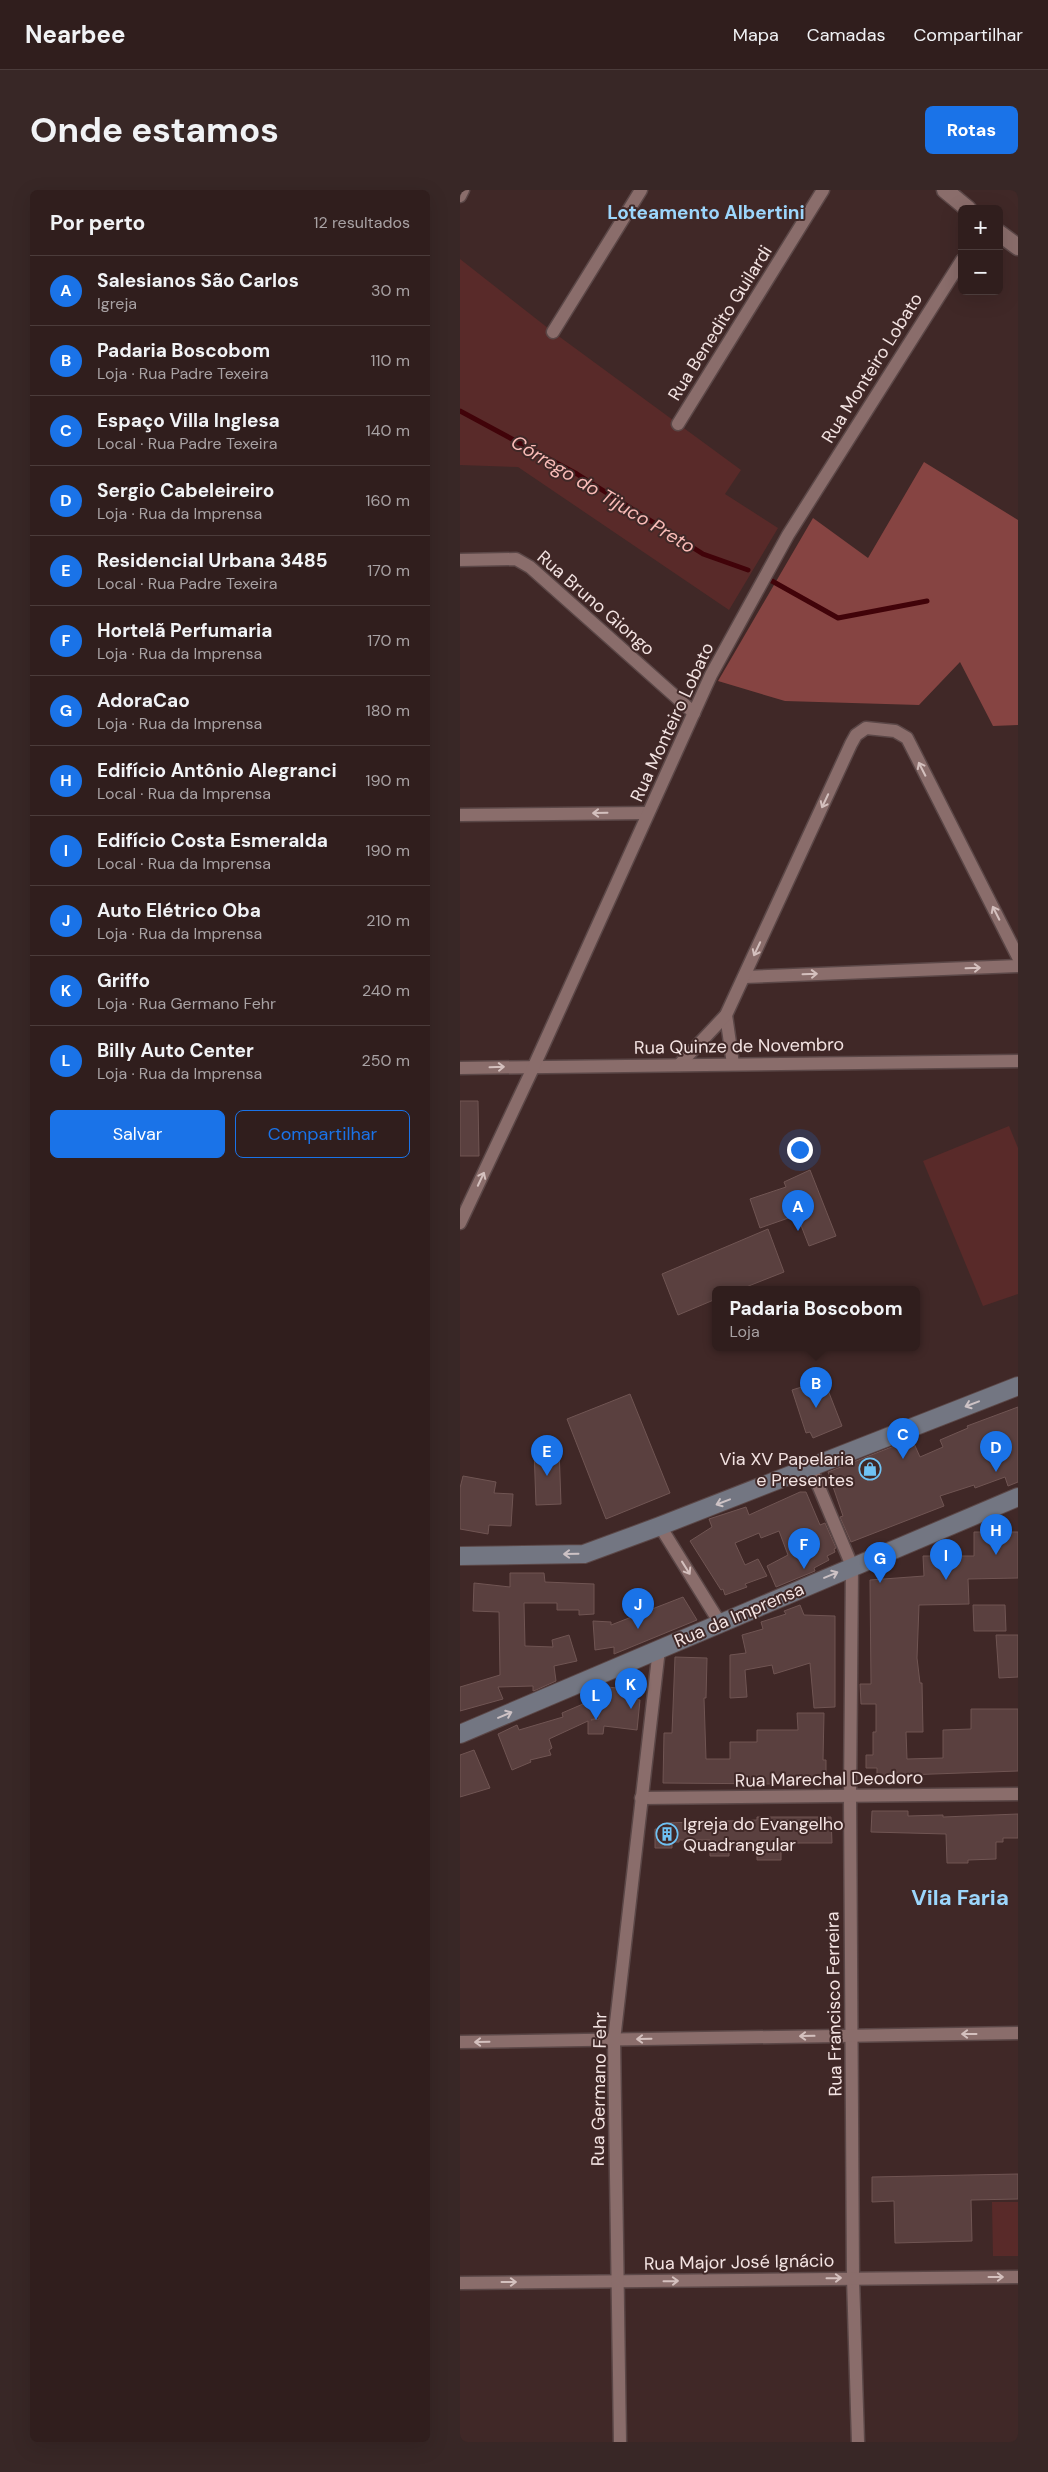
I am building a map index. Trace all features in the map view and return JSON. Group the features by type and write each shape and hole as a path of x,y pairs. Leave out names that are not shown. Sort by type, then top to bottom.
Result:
{"main road":[{"path":"460,1556 584,1554 811,1468 1018,1386"},
{"name":"Rua da Imprensa","path":"460,1734 1018,1497"}],"street":[{"path":"460,196 463,190"},
{"path":"553,332 641,190"},
{"name":"Rua Benedito Guilardi","path":"678,424 823,190"},
{"path":"945,190 963,205"},
{"path":"1003,236 1018,247"},
{"name":"Rua Monteiro Lobato","path":"460,1223 534,1066 711,675 788,535 958,266"},
{"name":"Rua Bruno Giongo","path":"460,560 516,559 530,567 694,713"},
{"path":"679,1065 726,1014 851,744 856,735 866,728 895,731 907,738 1018,957"},
{"path":"460,815 648,813"},
{"path":"744,977 1018,966"},
{"path":"726,1014 734,1064"},
{"name":"Rua Quinze de Novembro","path":"460,1068 1018,1061"},
{"path":"811,1468 852,1566"},
{"path":"660,1526 720,1623"},
{"name":"Rua Francisco Ferreira","path":"852,1566 850,1797 853,2278 858,2442"},
{"name":"Rua Germano Fehr","path":"620,2442 614,2040 659,1649"},
{"name":"Rua Marechal Deodoro","path":"641,1798 1018,1794"},
{"path":"460,2042 852,2034 1018,2033"},
{"name":"Rua Major José Ignácio","path":"460,2283 1018,2277"}],"shaded area":[{"path":"460,259 553,332 741,470 725,494 778,528 729,610 518,467 460,465"},
{"path":"924,462 1018,520 1018,725 993,726 960,662 919,705 785,701 718,681 813,518 868,558"},
{"path":"1009,1126 1018,1148 1018,1294 983,1306 923,1161"},
{"path":"992,2202 1018,2202 1018,2256 993,2256"}],"building":[{"path":"460,1101 478,1101 479,1156 460,1156"},
{"path":"810,1170 836,1236 809,1246 797,1215 760,1228 750,1199 786,1187 784,1182"},
{"path":"768,1229 784,1272 749,1286 712,1286 712,1301 678,1315 662,1274"},
{"path":"824,1380 842,1426 813,1438 810,1432 806,1433 792,1390"},
{"path":"630,1394 670,1493 606,1519 567,1419"},
{"path":"1018,1407 1018,1482 1008,1486 1005,1477 975,1488 974,1485 940,1496 944,1506 851,1542 840,1517 843,1516 828,1472 912,1439 920,1457 943,1447 940,1440 968,1428 967,1426"},
{"path":"534,1448 559,1448 561,1504 536,1505"},
{"path":"463,1476 496,1482 494,1493 513,1494 511,1526 489,1525 488,1534 460,1529 460,1488"},
{"path":"800,1492 806,1492 820,1525 825,1523 836,1548 834,1549 835,1552 827,1556 829,1560 814,1568 815,1571 776,1587 767,1566 788,1555 779,1531 761,1538 759,1533 735,1543 745,1565 758,1559 767,1576 745,1584 747,1587 725,1595 723,1589 721,1590 690,1541 712,1527 709,1519 746,1507 749,1515"},
{"path":"974,1532 1018,1532 1018,1578 968,1579 969,1604 919,1605 917,1658 920,1683 922,1683 923,1732 906,1732 907,1759 943,1758 943,1730 971,1729 971,1709 1018,1709 1018,1771 877,1776 877,1768 866,1768 866,1755 873,1755 873,1732 876,1732 876,1704 861,1704 860,1684 871,1684 870,1580 924,1576 923,1556 974,1556"},
{"path":"510,1573 544,1573 545,1582 594,1584 594,1614 579,1615 579,1610 557,1610 557,1603 524,1603 525,1646 553,1647 552,1640 569,1635 577,1661 554,1666 556,1681 536,1690 533,1691 533,1686 498,1687 503,1699 460,1711 460,1687 500,1675 499,1612 473,1611 474,1583 510,1587"},
{"path":"683,1597 697,1620 614,1654 614,1647 595,1650 593,1621 611,1622 611,1625"},
{"path":"800,1605 804,1615 835,1616 835,1707 814,1708 810,1663 774,1674 772,1665 745,1670 747,1697 730,1698 730,1655 746,1653 742,1635 763,1629 761,1622 786,1614 784,1611"},
{"path":"973,1605 1005,1605 1006,1631 974,1631"},
{"path":"996,1635 1018,1635 1018,1677 999,1678"},
{"path":"675,1657 707,1658 706,1698 704,1698 706,1759 730,1759 730,1742 757,1742 757,1730 798,1730 797,1713 824,1713 823,1760 826,1760 826,1778 780,1779 780,1784 663,1783 664,1733 672,1733"},
{"path":"608,1687 625,1689 624,1698 640,1700 637,1730 604,1726 603,1734 588,1734 588,1721 549,1739 552,1748 549,1750 551,1755 530,1760 531,1762 512,1770 498,1734 517,1725 519,1730 563,1717 562,1713 583,1704 591,1705 596,1718 591,1720 599,1719 598,1705 606,1705"},
{"path":"474,1750 490,1788 460,1797 460,1755"},
{"path":"872,1811 908,1811 908,1816 943,1815 943,1817 1018,1814 1018,1838 1003,1838 1003,1842 996,1842 996,1859 968,1860 968,1863 947,1863 946,1834 871,1832"},
{"path":"757,1817 831,1817 832,1843 781,1843 781,1860 757,1860 757,1847 729,1847 729,1856 710,1856 710,1840 679,1840 679,1842 672,1842 672,1848 655,1848 655,1829 666,1829 666,1823 757,1820"},
{"path":"1018,2174 1018,2199 971,2200 972,2241 895,2243 894,2201 872,2202 872,2177"}],"waterway":[{"name":"Córrego do Tijuco Preto","path":"460,411 577,474 703,554 748,570"},
{"name":"Córrego do Tijuco Preto","path":"772,581 838,618 927,601"}],"place":[{"name":"Salesianos São Carlos","path":"798,1231"},
{"name":"Padaria Boscobom","path":"816,1408"},
{"name":"Espaço Villa Inglesa","path":"903,1459"},
{"name":"Via XV Papelaria e Presentes","path":"870,1469"},
{"name":"Sergio Cabeleireiro","path":"996,1472"},
{"name":"Residencial Urbana 3485","path":"547,1476"},
{"name":"Edifício Antônio Alegranci","path":"996,1555"},
{"name":"Hortelã Perfumaria","path":"804,1569"},
{"name":"Edifício Costa Esmeralda","path":"946,1580"},
{"name":"AdoraCao","path":"880,1583"},
{"name":"Auto Elétrico Oba","path":"638,1629"},
{"name":"Griffo","path":"631,1709"},
{"name":"Billy Auto Center","path":"596,1720"},
{"name":"Igreja do Evangelho Quadrangular","path":"667,1834"}],"district":[{"name":"Loteamento Albertini","path":"706,212"},
{"name":"Vila Faria","path":"960,1897"}]}
